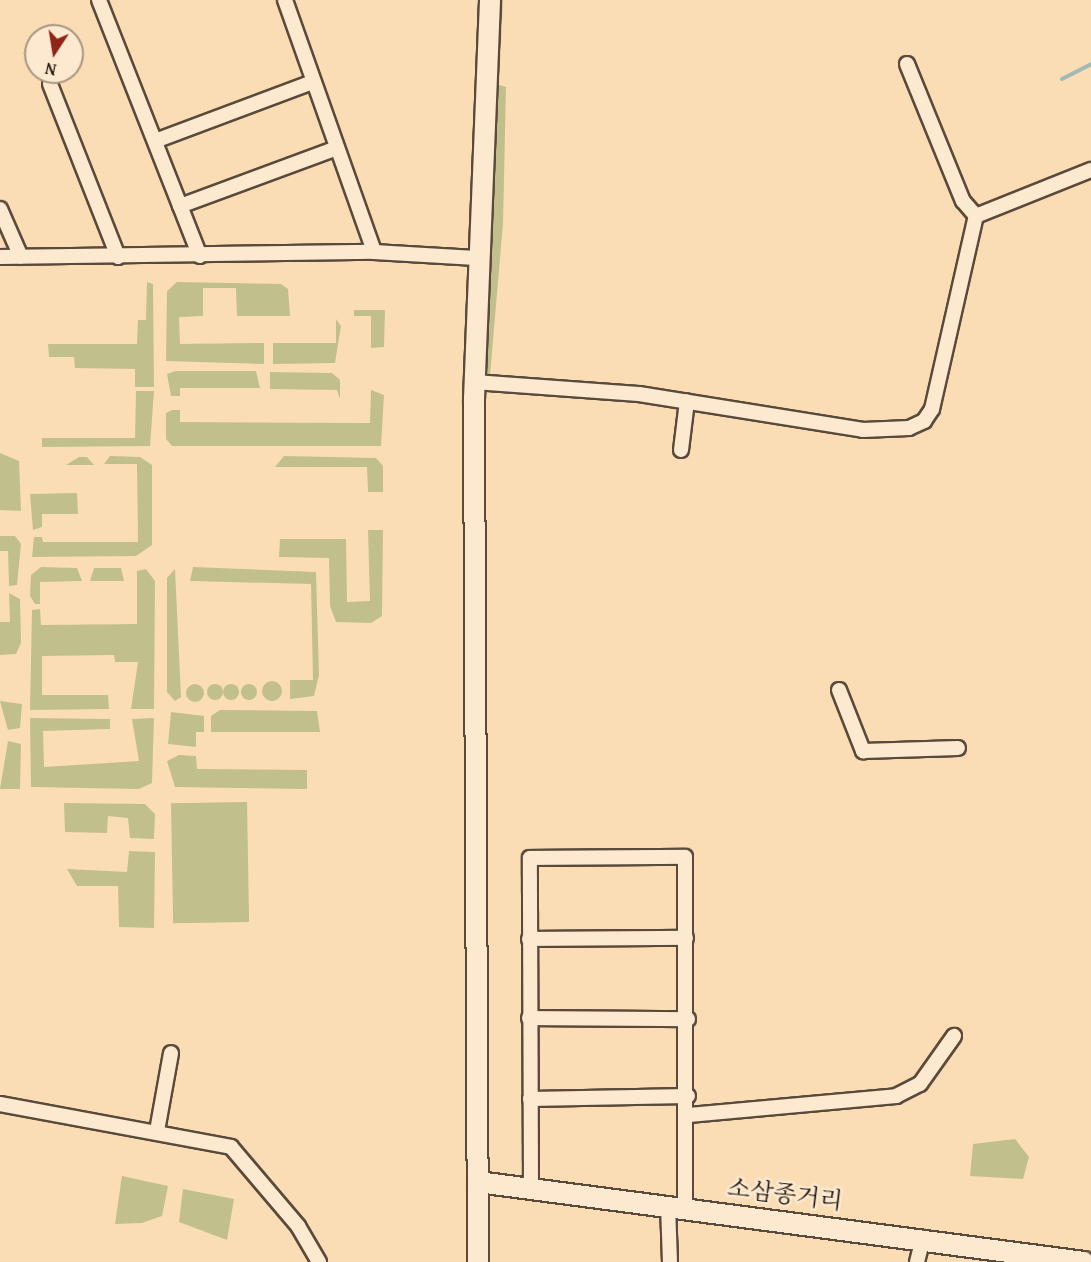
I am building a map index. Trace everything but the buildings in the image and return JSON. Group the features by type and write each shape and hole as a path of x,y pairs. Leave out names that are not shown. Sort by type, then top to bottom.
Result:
{"main road":[{"path":"478,1262 474,382 476,258 490,0"},
{"name":"소삼종거리","path":"478,1182 923,1238 1084,1262"}],"street":[{"path":"99,0 200,256"},
{"path":"285,0 374,252"},
{"path":"907,64 963,201 976,216"},
{"path":"155,141 313,82"},
{"path":"50,84 118,257"},
{"path":"180,206 337,148"},
{"path":"976,216 1091,170"},
{"path":"0,209 21,256"},
{"path":"474,382 687,402 863,430 909,428 924,421 936,395 976,216"},
{"path":"0,257 374,252 476,258"},
{"path":"681,450 687,402"},
{"path":"839,690 862,751 958,748"},
{"path":"531,1188 530,858 685,856 689,1115 670,1262"},
{"path":"529,939 686,938"},
{"path":"530,1018 688,1019"},
{"path":"689,1115 896,1096 920,1084 954,1036"},
{"path":"157,1131 171,1053"},
{"path":"530,1099 688,1096"},
{"path":"0,1104 157,1131 231,1148 292,1217 319,1262"},
{"path":"917,1262 923,1238"}],"shaded area":[{"path":"497,0 503,0 499,85 506,87 503,223 490,376 484,375"},
{"path":"147,282 153,284 154,387 135,387 135,369 75,368 74,357 49,357 48,344 137,344 138,320 146,320"},
{"path":"177,282 281,284 288,289 290,316 237,316 236,288 203,288 203,316 179,317 180,344 264,343 264,364 166,361 167,291"},
{"path":"354,310 385,310 384,347 371,348 371,316 354,316"},
{"path":"336,319 341,326 335,363 273,364 273,343 336,343"},
{"path":"176,371 256,371 260,388 180,388 180,396 171,396 167,374"},
{"path":"270,372 332,373 340,380 340,399 337,390 270,389"},
{"path":"371,390 384,395 381,446 172,446 166,439 166,413 172,410 180,410 180,422 370,423"},
{"path":"136,391 154,391 150,446 42,447 42,438 135,438"},
{"path":"0,453 19,461 21,511 0,510"},
{"path":"110,456 140,457 152,465 152,545 136,556 32,557 34,537 42,537 43,542 138,542 137,464 104,464"},
{"path":"284,456 376,458 383,466 383,492 368,492 367,467 275,467"},
{"path":"79,457 87,457 94,465 66,465"},
{"path":"77,493 78,514 42,514 42,527 33,530 30,494"},
{"path":"368,530 383,530 382,616 371,623 336,622 330,606 329,558 279,557 280,539 346,539 347,602 370,601"},
{"path":"0,536 15,536 21,544 17,585 9,586 8,551 0,551"},
{"path":"41,567 77,568 82,581 40,582 40,604 35,604 30,596 31,575"},
{"path":"193,567 316,572 319,675 314,696 290,699 290,680 313,680 311,584 190,581"},
{"path":"94,568 121,568 124,581 90,581"},
{"path":"146,569 155,581 154,709 131,709 138,662 115,662 114,655 42,656 42,695 108,695 109,709 30,710 32,610 40,609 41,625 137,624 137,571"},
{"path":"175,569 181,697 175,701 167,692 167,578"},
{"path":"9,593 20,599 21,643 16,654 0,655 0,622 10,622"},
{"path":"268,681 276,681 282,687 282,695 276,701 268,701 262,695 262,687"},
{"path":"191,684 199,684 204,689 202,700 191,702 186,697 186,689"},
{"path":"212,684 218,684 223,692 221,698 212,700 207,695 207,689"},
{"path":"231,684 237,686 239,692 237,698 231,700 225,698 223,692 225,686"},
{"path":"246,684 252,684 257,692 255,698 246,700 241,695 241,689"},
{"path":"0,701 22,704 20,728 8,730"},
{"path":"220,710 317,711 320,732 211,732 211,716"},
{"path":"171,712 204,716 204,732 196,732 196,747 168,744"},
{"path":"30,718 110,719 110,729 43,731 44,767 139,761 132,719 154,718 152,783 139,789 31,787"},
{"path":"8,741 21,744 20,789 0,789"},
{"path":"179,755 196,756 197,769 307,770 307,789 175,787 167,761"},
{"path":"247,802 249,922 173,923 171,803"},
{"path":"64,803 145,804 155,814 154,839 130,838 128,818 108,816 107,833 65,832"},
{"path":"129,851 155,852 154,928 119,927 118,886 77,886 67,869 127,872"},
{"path":"1015,1139 1029,1157 1023,1179 970,1176 973,1144"},
{"path":"122,1176 168,1186 162,1216 142,1223 115,1224"},
{"path":"183,1189 234,1199 227,1240 179,1222"}],"waterway":[{"path":"1062,79 1091,64"}]}
